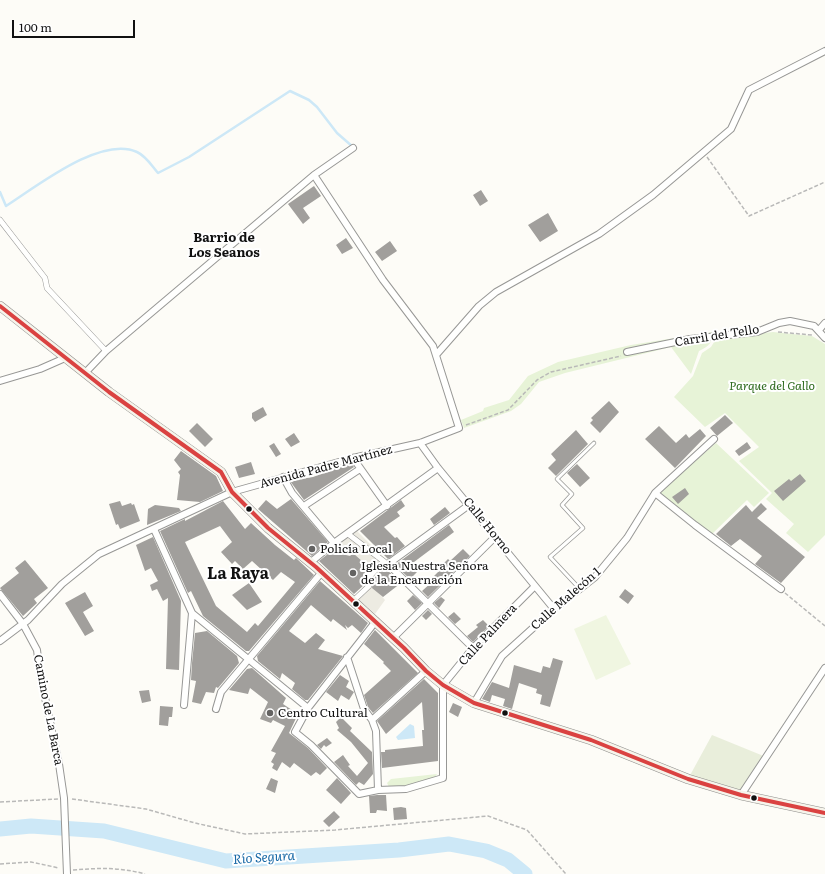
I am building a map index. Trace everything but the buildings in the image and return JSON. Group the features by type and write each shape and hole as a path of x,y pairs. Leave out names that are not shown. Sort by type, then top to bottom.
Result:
{"main road":[{"path":"0,306 109,392 221,472 232,492 268,528 311,562 376,621 426,671 443,685 474,703 591,740 688,779 741,795 825,813"}],"street":[{"path":"436,355 479,306 496,292 598,234 653,195 732,129 749,90 825,51"},
{"path":"85,373 106,352 314,176 353,148"},
{"path":"314,176 383,280 433,346 459,428"},
{"path":"0,220 45,278 47,288 106,352"},
{"name":"Carril del Tello","path":"628,353 690,339 757,332 779,323 790,321 814,326 819,330"},
{"path":"825,324 819,330 825,338"},
{"path":"0,381 40,369 66,358"},
{"name":"Avenida Padre Martínez","path":"0,641 23,624 62,584 99,554 232,492 353,458 420,443 459,428"},
{"name":"Calle Malecón 1","path":"474,703 502,656 554,609 595,577 627,538 655,493 714,439"},
{"name":"Calle Horno","path":"420,443 438,468 554,609"},
{"path":"353,458 387,506"},
{"path":"311,562 334,543 357,528 438,468"},
{"path":"304,506 360,469"},
{"path":"283,477 292,493 334,543"},
{"path":"655,493 701,530 781,589"},
{"path":"353,601 369,586 370,576 386,563 469,505"},
{"path":"154,529 192,613 308,708"},
{"path":"348,534 386,563 473,648"},
{"path":"393,638 495,537"},
{"path":"216,709 221,692 322,572"},
{"name":"Calle Palmera","path":"443,685 473,648 535,586"},
{"name":"Camino de La Barca","path":"0,594 23,624 37,650 50,729 59,764 64,798 66,872"},
{"path":"184,705 192,613"},
{"path":"376,621 308,708 295,732 311,745 359,794 378,790 406,789 443,778 443,685"},
{"path":"347,657 364,709 372,720 376,731 378,790"},
{"path":"741,795 825,668"},
{"path":"372,720 426,671"}],"lane":[{"path":"580,589 550,557 583,528 562,505 572,494 557,479 594,443"}],"path":[{"path":"704,152 749,216 825,182"},
{"path":"773,331 812,335"},
{"path":"459,428 508,410 537,380 551,372 628,353"},
{"path":"781,589 825,626"},
{"path":"0,802 64,798 105,802 146,809 195,823 245,834 335,830 488,816 527,830 566,874"}],"green space":[{"path":"712,332 711,342 708,346 699,351 691,374 671,347 565,373 539,382 521,404 511,411 464,428 461,420 483,411 484,408 509,400 528,376 558,362 631,345"},
{"name":"Parque del Gallo","path":"773,332 812,336 825,344 825,535 808,552 786,533 794,524 766,499 772,493 739,461 759,447 725,413 705,427 674,397 693,376 702,353 711,347 716,339"},
{"path":"716,443 769,493 754,507 747,500 711,535 658,493"},
{"path":"606,615 631,664 596,680 574,629"},
{"path":"712,735 766,757 741,795 688,779"},
{"path":"437,774 433,779 422,784 389,787 387,783 391,779"}],"shaded area":[{"path":"354,526 358,532 387,561 373,570 353,553 350,556 347,555 338,546 334,541"},
{"path":"368,581 385,600 375,614 356,597"}],"water":[{"path":"410,724 414,726 415,738 398,740 396,737"}],"waterway":[{"path":"0,192 6,206 51,176 69,166 88,157 106,151 122,149 137,152 146,159 158,173 189,157 290,91 309,100 317,107 337,133 353,147"},
{"name":"Río Segura","path":"0,829 31,826 104,831 226,861 399,850 449,844 486,851 508,860 525,874"}],"transit line":[{"path":"0,306 109,392 221,472 232,492 268,528 316,567 404,648 426,671 443,685 474,703 591,740 688,779 741,795 825,813"}],"place":[{"name":"Policía Local","path":"312,549"},
{"name":"Iglesia Nuestra Señora de la Encarnación","path":"353,573"},
{"name":"Centro Cultural","path":"270,713"}],"district":[{"name":"Barrio de Los Seanos","path":"224,246"},
{"name":"La Raya","path":"238,574"}]}
